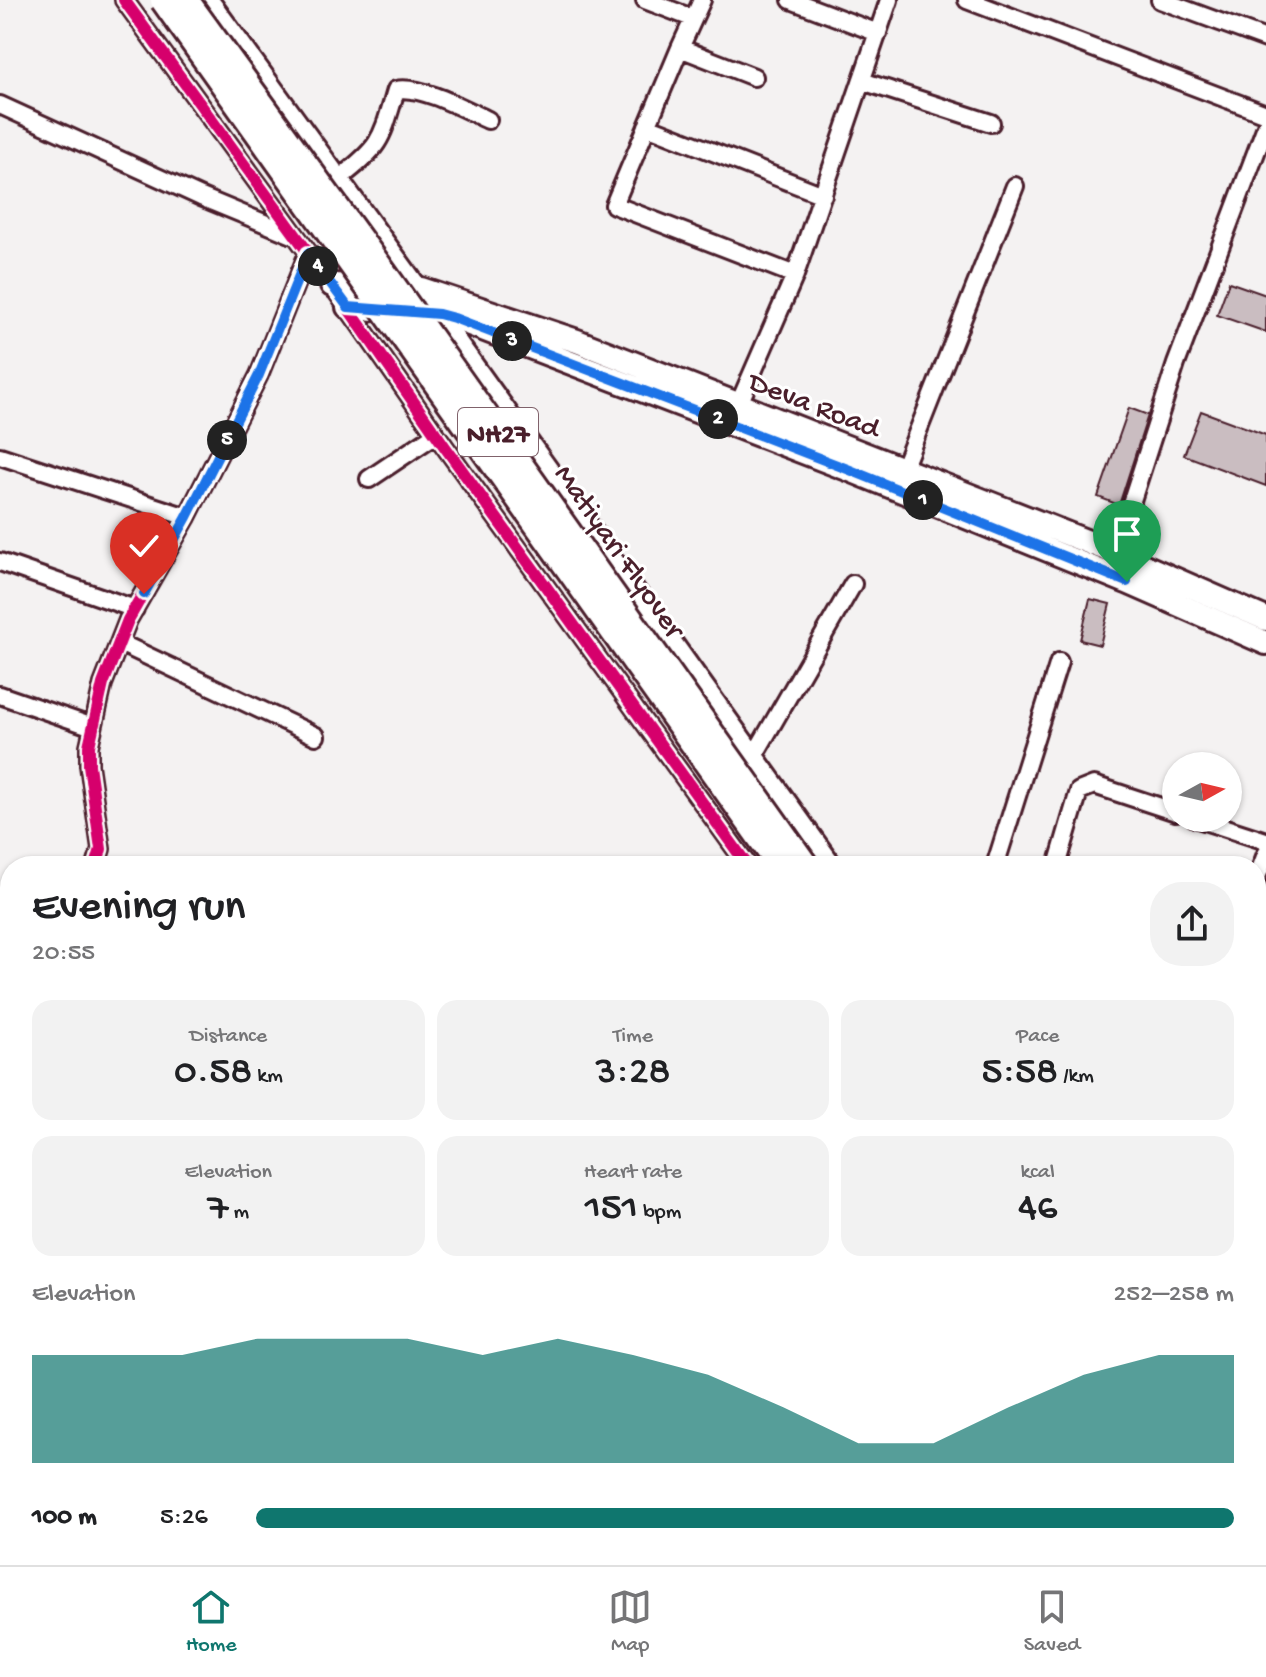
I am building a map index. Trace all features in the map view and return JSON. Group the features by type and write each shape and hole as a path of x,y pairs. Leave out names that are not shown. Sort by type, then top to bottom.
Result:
{"highway":[{"name":"Matiyari Flyover","path":"163,0 773,856"},
{"name":"Matiyari Flyover","path":"186,0 387,276 799,856"}],"main road":[{"name":"Deva Road","path":"332,285 421,289 577,341 1115,553 1266,619"},
{"name":"Deva Road","path":"348,307 439,314 850,470 1127,582 1266,643"}],"street":[{"path":"124,0 741,856"},
{"path":"210,0 341,177 827,856"},
{"path":"645,0 692,18"},
{"path":"702,0 614,205 795,275"},
{"path":"791,0 878,33"},
{"path":"738,406 795,275 889,0"},
{"path":"967,0 1266,114"},
{"path":"1160,0 1266,39"},
{"path":"680,48 754,77"},
{"path":"862,81 991,123"},
{"path":"341,177 370,155 381,140 396,90 405,88 441,99 488,120"},
{"path":"0,105 201,197 295,235"},
{"path":"647,126 823,195"},
{"path":"1115,553 1176,364 1266,126"},
{"path":"903,469 1015,186"},
{"path":"99,856 101,849 89,765 93,727 103,684 135,609 187,517 259,375 308,253"},
{"path":"369,479 436,434"},
{"path":"0,456 187,517"},
{"path":"0,562 135,609"},
{"path":"754,756 853,584"},
{"path":"120,643 316,736"},
{"path":"998,856 1059,662"},
{"path":"0,695 93,727"},
{"path":"1060,856 1079,791 1085,787 1094,785 1162,807"},
{"path":"1238,832 1266,841"}],"building":[{"path":"1229,282 1266,295 1266,332 1217,315"},
{"path":"1129,408 1148,415 1119,505 1098,497"},
{"path":"1201,411 1266,435 1266,486 1184,455"},
{"path":"1090,599 1110,604 1100,645 1080,640"}],"cycle path":[{"path":"124,0 741,856"},
{"path":"99,856 101,849 89,746 103,684 128,620 187,517 259,375 308,253"}],"route":[{"path":"144,594 259,375 308,253 348,307 439,314 454,318 850,470 1127,582"}]}
